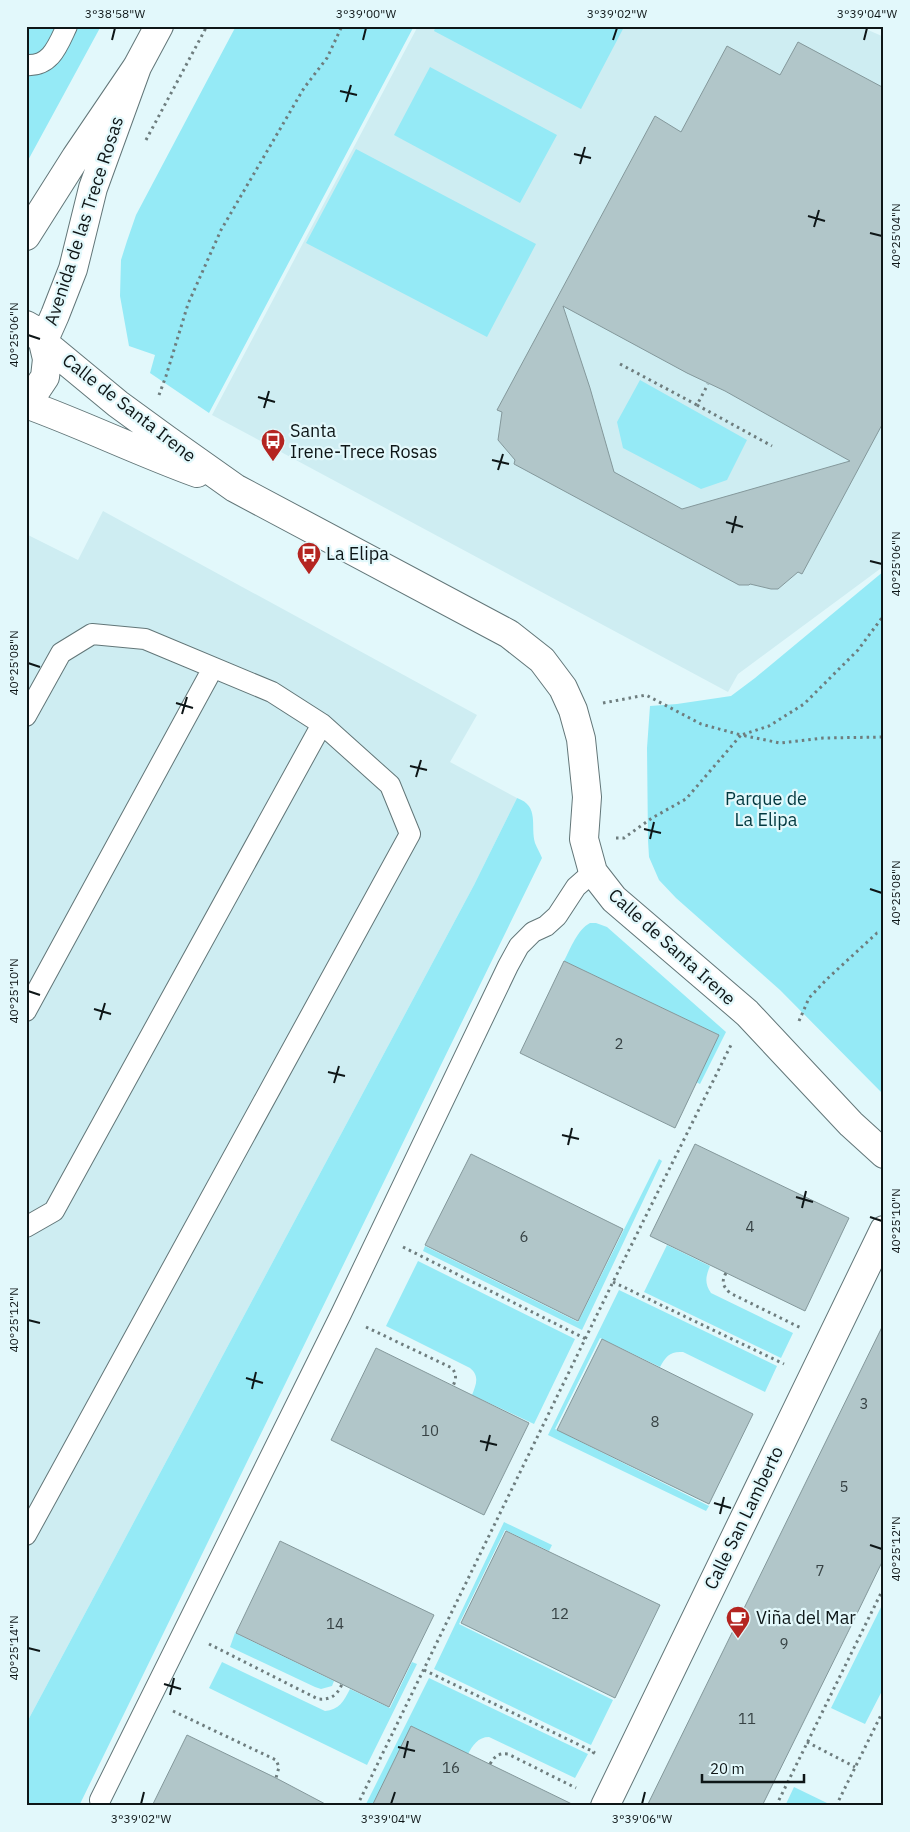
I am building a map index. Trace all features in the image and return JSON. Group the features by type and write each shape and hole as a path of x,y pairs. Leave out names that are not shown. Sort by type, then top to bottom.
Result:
{"street":[{"name":"Avenida de las Trece Rosas","path":"26,236 76,157 137,67 158,26"},
{"name":"Avenida de las Trece Rosas","path":"26,399 35,392 45,377 47,359 35,334 56,316 72,269 93,188 137,67"},
{"name":"Calle de Santa Irene","path":"35,334 147,425 235,488"},
{"name":"Calle de Santa Irene","path":"26,404 59,416 155,458 235,488 509,634 542,660 563,688 573,710 582,739 587,797 584,839 593,872 614,899 747,1013 851,1124 884,1154"},
{"name":"Calle San Lamberto","path":"605,1805 884,1230"}],"lane":[{"path":"26,65 36,66 52,55 67,26"},
{"path":"26,716 61,653 92,634 145,639 272,692 322,724 390,785 410,834 26,1535"},
{"path":"26,1011 213,668"},
{"path":"26,1226 54,1211 322,724"},
{"path":"100,1800 380,1235 519,946 533,932 546,926 557,916 576,887 593,872"}],"path":[{"path":"147,425 166,376 188,304 221,230 304,88 327,58 342,26"},
{"path":"620,364 772,446"},
{"path":"697,405 708,384"},
{"path":"584,839 624,838 652,818 686,799 741,735 770,726 804,704 858,650 884,615"},
{"path":"573,710 646,695 701,724 780,743 823,738 884,738"},
{"path":"781,1051 794,1033 809,998 826,978 877,933 884,932"},
{"path":"357,1806 613,1282 747,1013"},
{"path":"380,1235 586,1339"},
{"path":"726,1273 722,1280 723,1285 730,1293 829,1342"},
{"path":"613,1282 812,1377"},
{"path":"341,1314 452,1368 456,1374 453,1386"},
{"path":"776,1806 884,1587"},
{"path":"184,1631 318,1699 327,1700 336,1695 342,1684"},
{"path":"424,1670 594,1752 590,1759"},
{"path":"150,1700 276,1760 279,1767 276,1778"},
{"path":"836,1806 884,1709"},
{"path":"807,1742 855,1767"},
{"path":"490,1764 495,1757 501,1754 508,1754 576,1788 605,1805"},
{"path":"576,1788 579,1780"}],"shaded area":[{"path":"418,26 859,26 884,37 884,566 738,674 728,692 212,415"},
{"path":"103,511 477,715 450,762 517,798 474,885 26,1724 26,534 78,560"}],"green space":[{"path":"26,26 101,26 26,164"},
{"path":"236,26 414,26 209,413 150,373 155,355 129,346 120,296 121,260 136,215"},
{"path":"436,26 624,27 581,109 434,31"},
{"path":"430,67 557,135 520,203 394,135"},
{"path":"356,149 536,244 487,337 306,243"},
{"path":"640,380 747,440 727,480 701,489 623,448 617,422"},
{"name":"Parque de La Elipa","path":"884,571 884,1095 780,990 676,898 659,880 649,857 647,748 650,706 731,696"},
{"path":"517,798 529,806 533,817 535,843 542,858 79,1806 26,1806 26,1724 474,885"},
{"path":"590,923 607,927 726,1032 700,1084 696,1082 719,1035 564,961 581,930"},
{"path":"659,1159 662,1161 582,1330 423,1251 425,1246 578,1322"},
{"path":"667,1245 710,1266 706,1280 711,1293 793,1333 781,1358 644,1292"},
{"path":"418,1261 575,1339 534,1424 472,1395 476,1384 476,1377 470,1368 386,1326"},
{"path":"619,1290 777,1366 765,1392 683,1352 675,1352 669,1355 660,1367 600,1338 555,1429 709,1506 706,1511 548,1435"},
{"path":"504,1522 552,1545 549,1551 505,1530 459,1624 613,1700 591,1745 434,1669"},
{"path":"884,1601 884,1687 865,1724 831,1708"},
{"path":"235,1633 334,1681 332,1686 321,1689 315,1687 230,1647"},
{"path":"222,1662 325,1711 337,1707 350,1689 390,1708 412,1662 417,1664 367,1765 209,1688"},
{"path":"429,1678 588,1754 575,1778 489,1737 479,1740 468,1754 411,1726 372,1806 365,1806"},
{"path":"794,1787 827,1803 826,1806 785,1806"}],"building":[{"path":"798,42 884,88 884,421 802,574 798,572 778,589 771,589 750,584 739,585 514,464 515,460 498,440 502,412 497,410 655,116 681,132 727,46 780,75","holes":["563,306 687,373 725,391 850,461 682,509 614,472 590,388"]},
{"path":"564,961 719,1035 675,1128 520,1053"},
{"path":"695,1144 849,1218 805,1311 650,1236"},
{"path":"471,1154 623,1229 578,1321 425,1245"},
{"path":"884,1323 884,1558 849,1630 762,1806 647,1806"},
{"path":"602,1339 753,1414 709,1504 557,1430"},
{"path":"376,1348 529,1423 484,1515 331,1440"},
{"path":"506,1531 660,1605 615,1698 461,1623"},
{"path":"280,1541 434,1615 389,1707 236,1633"},
{"path":"411,1726 506,1772 576,1806 372,1806"},
{"path":"187,1735 276,1778 329,1806 152,1806"}],"place":[{"name":"Santa Irene-Trece Rosas","path":"273,462"},
{"name":"La Elipa","path":"309,575"},
{"name":"Viña del Mar","path":"738,1639"}]}
